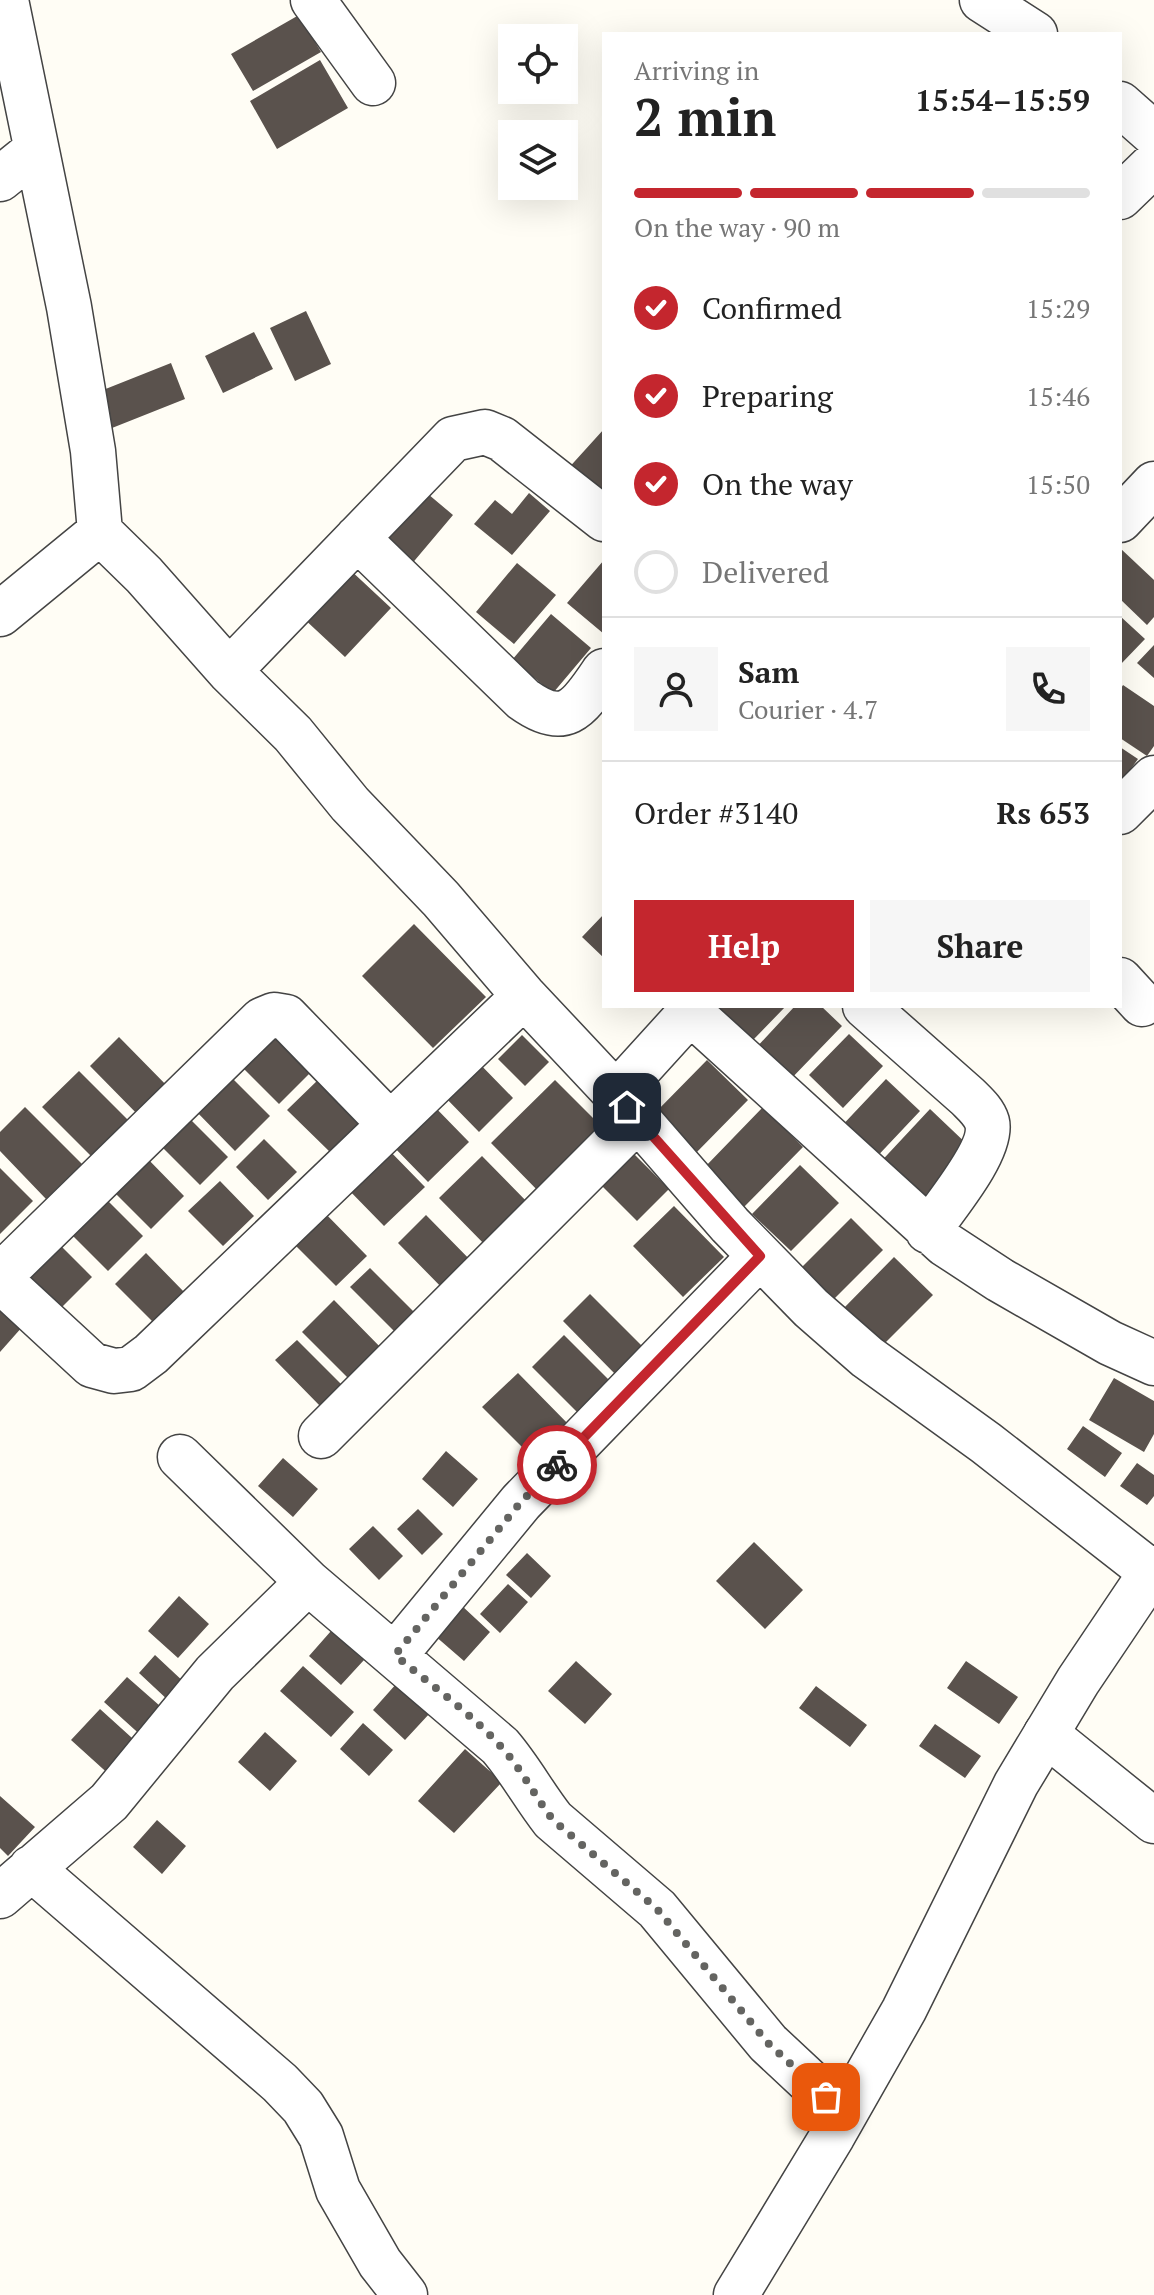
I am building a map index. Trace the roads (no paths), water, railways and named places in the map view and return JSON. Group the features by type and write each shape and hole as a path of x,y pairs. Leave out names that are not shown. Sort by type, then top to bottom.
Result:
{"street":[{"path":"6,0 69,307 93,451 100,532 144,575 229,671 293,734 350,804 441,899 524,996 811,1308 867,1357 1153,1570 1078,1681 1016,1784 904,2010 736,2295"},
{"path":"313,0 373,83"},
{"path":"982,0 1032,32"},
{"path":"1122,106 1154,134"},
{"path":"0,179 36,150"},
{"path":"1122,195 1154,164"},
{"path":"229,671 453,439 485,432 502,439 602,517"},
{"path":"1122,518 1154,484"},
{"path":"0,614 100,532"},
{"path":"357,538 523,699 541,711 557,716 572,709 587,696 602,674"},
{"path":"1122,810 1154,778"},
{"path":"389,1123 286,1017 274,1015 262,1020 0,1278 92,1365 114,1371 131,1369 151,1354 524,996"},
{"path":"867,1008 968,1097 982,1111 988,1124 980,1155 928,1231"},
{"path":"321,1436 627,1107 693,1009 928,1231 1014,1288 1110,1343 1154,1363"},
{"path":"395,1655 521,1502 760,1256"},
{"path":"180,1457 308,1582 500,1746 520,1769 553,1820 657,1909 768,2043 844,2114"},
{"path":"308,1582 215,1673 109,1802 15,1882 280,2083 303,2107 321,2136 338,2190 380,2263 405,2295"},
{"path":"1046,1734 1154,1821"}]}
